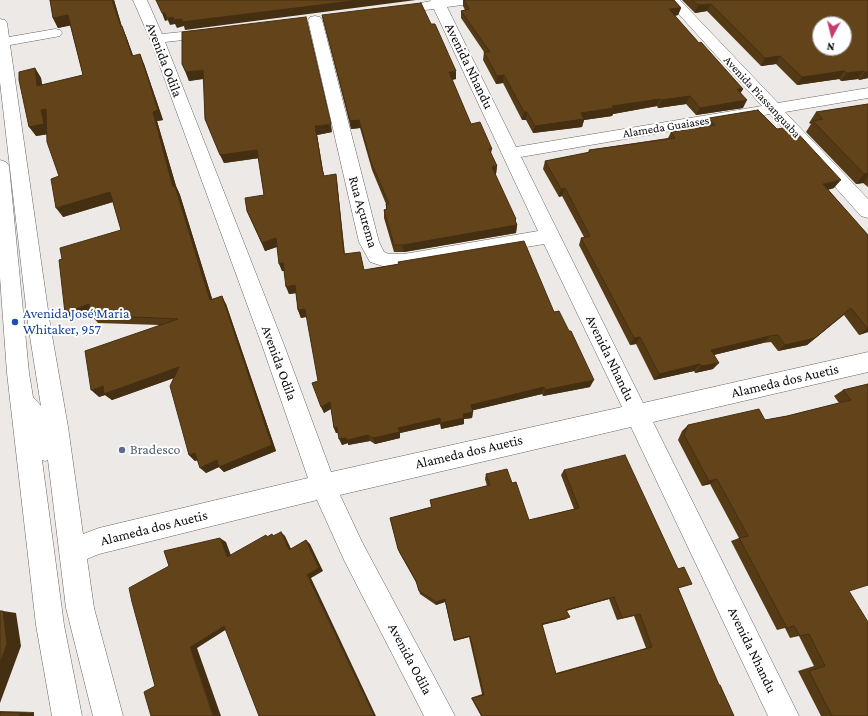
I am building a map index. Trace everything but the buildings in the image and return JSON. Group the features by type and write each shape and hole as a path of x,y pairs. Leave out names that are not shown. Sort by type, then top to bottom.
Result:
{"street":[{"name":"Avenida Odila","path":"140,0 157,39 272,345 323,486 353,551 440,716"},
{"path":"408,8 438,2 470,0"},
{"name":"Avenida Piassanguaba","path":"673,0 868,211"},
{"name":"Avenida Nhandu","path":"438,2 550,236 784,716"},
{"name":"Rua Açurema","path":"315,20 369,242 378,257 389,261 404,261 550,236"},
{"path":"55,32 1,33 5,174 15,327 9,373 22,401 42,423 58,548 72,551"},
{"path":"157,39 220,32"},
{"name":"Alameda Guaiases","path":"511,153 868,94"},
{"path":"5,174 40,324 56,427 80,608 108,716"},
{"name":"Alameda dos Auetis","path":"72,551 99,541 323,486 868,362"},
{"path":"22,401 50,625 67,716"}],"place":[{"name":"Avenida José Maria Whitaker, 957","path":"15,322"},
{"name":"Bradesco","path":"122,450"}]}
